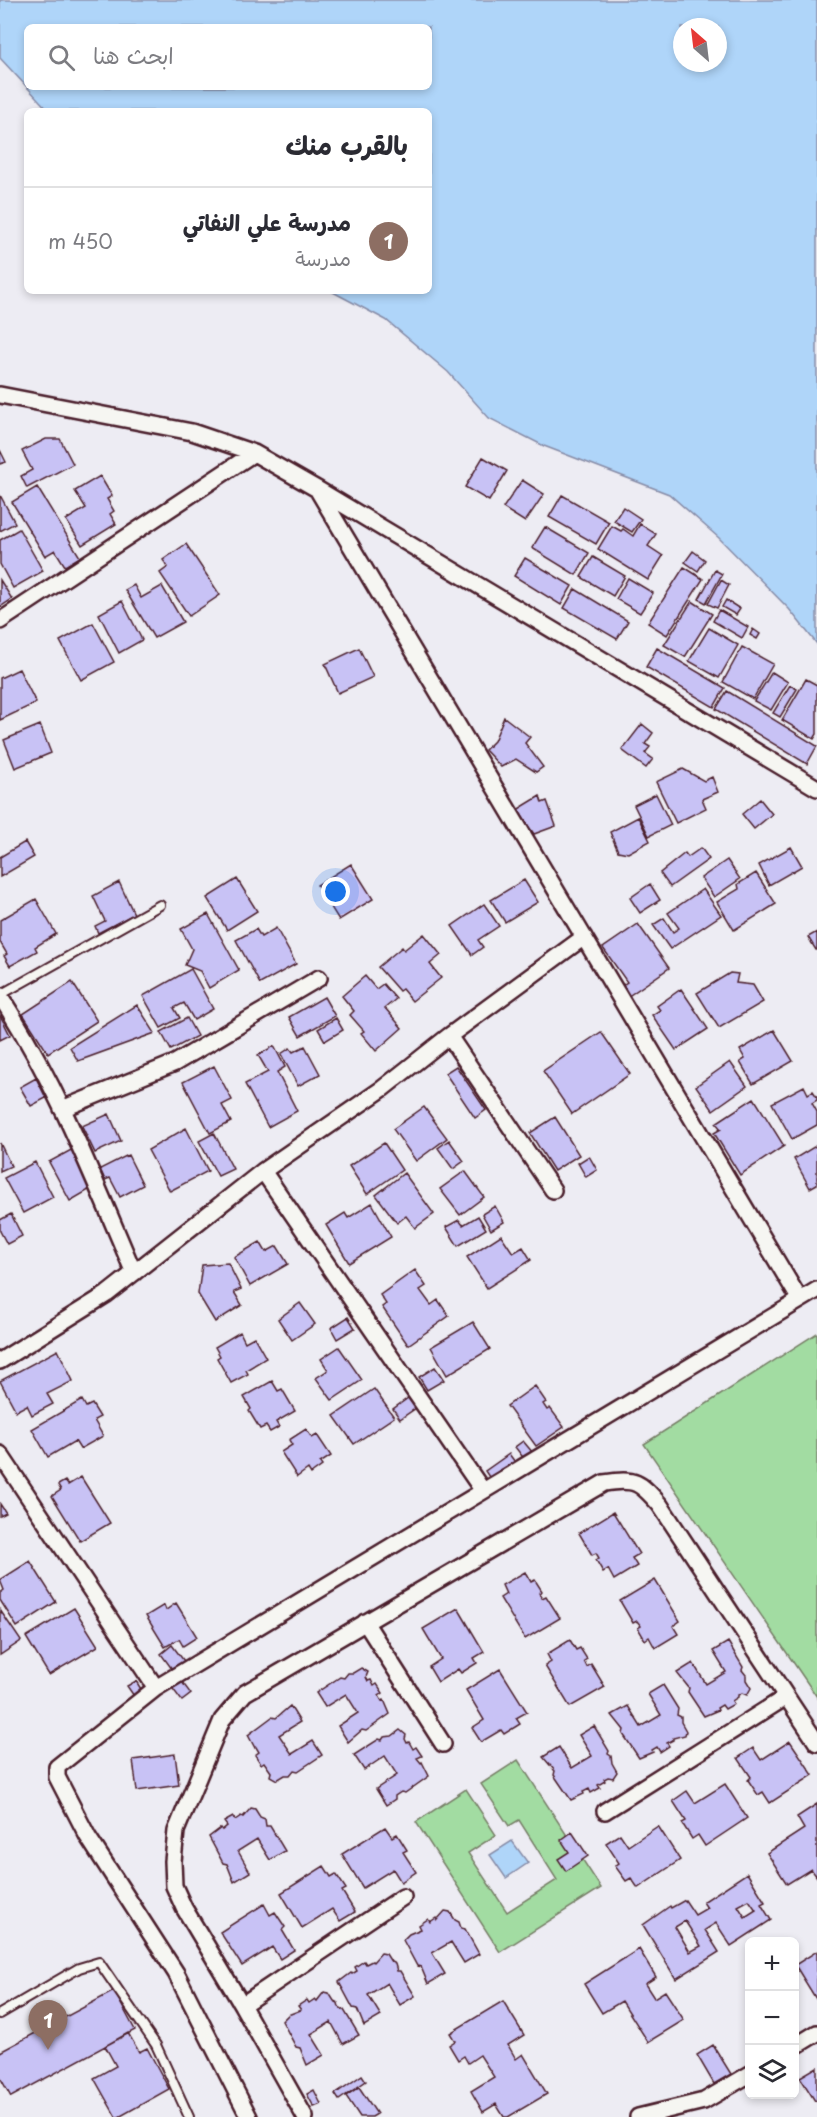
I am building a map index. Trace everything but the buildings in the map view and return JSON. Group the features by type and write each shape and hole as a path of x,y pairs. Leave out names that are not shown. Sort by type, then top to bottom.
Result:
{"street":[{"path":"0,395 192,432 254,453 817,788"},
{"path":"0,621 254,453"},
{"path":"318,489 800,1300"},
{"path":"0,1361 106,1294 263,1171 382,1089 449,1036 584,937"},
{"path":"62,1108 175,1063 319,978"},
{"path":"0,995 26,1036 62,1108 134,1273"},
{"path":"449,1036 553,1190"},
{"path":"263,1171 483,1491"},
{"path":"249,2117 176,1973 87,1837 57,1777 57,1767 156,1688 817,1290"},
{"path":"0,1455 156,1688"},
{"path":"305,2117 184,1908 174,1886 172,1861 176,1831 222,1720 245,1692 604,1483 635,1482 647,1490 660,1505 817,1743"},
{"path":"365,1623 444,1744"},
{"path":"605,1811 786,1697"},
{"path":"242,2005 403,1897"},
{"path":"798,2045 817,2033"},
{"path":"638,2117 704,2101 745,2077"}],"lane":[{"path":"0,995 160,905"},
{"path":"0,2014 79,1968 99,1962 156,2045 189,2117"}],"green space":[{"path":"817,1333 817,1697 644,1444"},
{"path":"518,1760 601,1888 500,1952 416,1822 466,1789 496,1835 468,1853 507,1912 557,1880 519,1820 509,1826 481,1784"}],"water":[{"path":"0,0 817,0 817,644 789,609 719,538 669,494 544,446 489,418 448,372 386,320 337,294 432,294 432,108 46,108 30,90 432,90 432,24 24,24 24,84 0,58"},
{"path":"512,1841 528,1863 506,1878 490,1855"}],"place":[{"name":"مدرسة علي النفاتي","path":"48,2050"}]}
